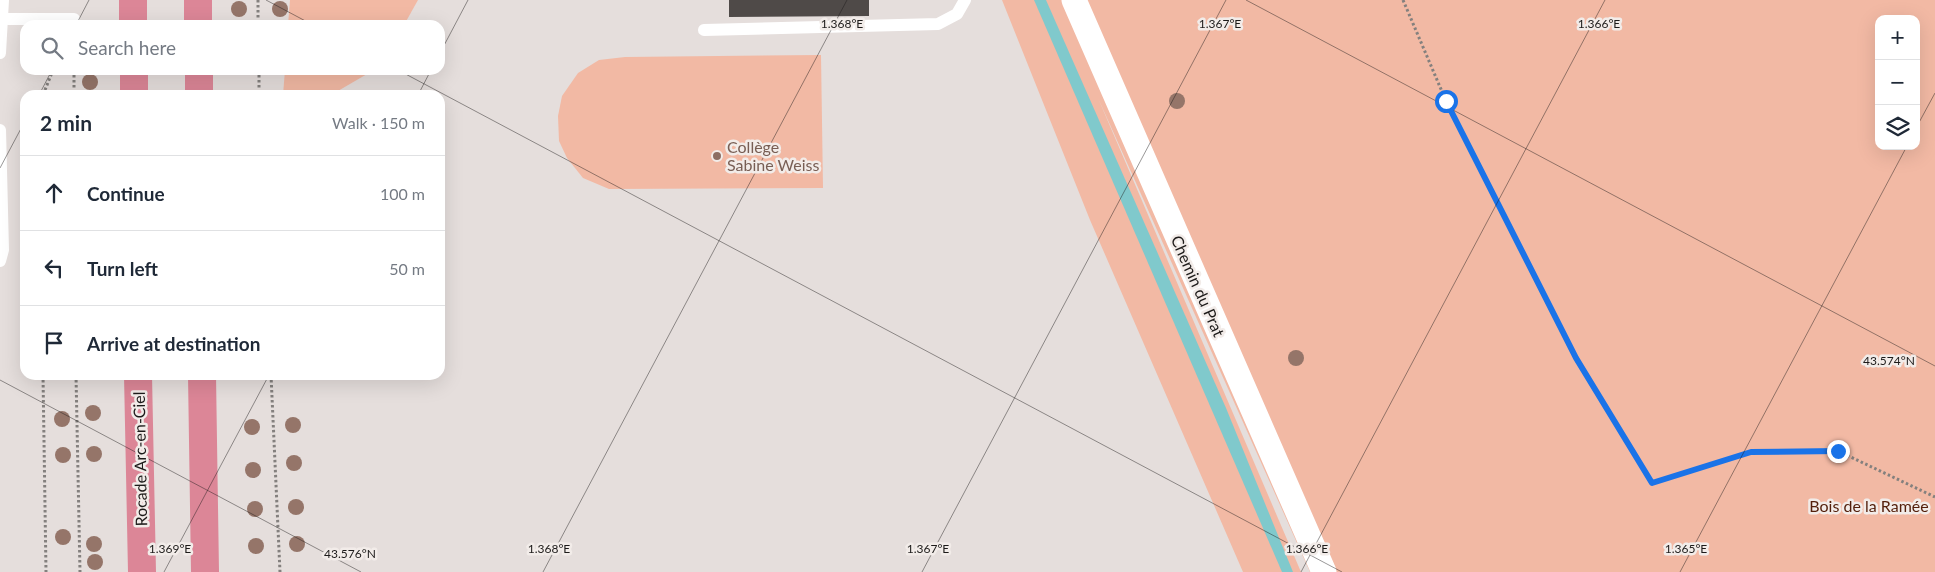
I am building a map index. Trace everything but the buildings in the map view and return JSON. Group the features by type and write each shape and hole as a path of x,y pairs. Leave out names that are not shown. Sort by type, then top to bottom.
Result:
{"highway":[{"path":"133,0 133,20"},
{"path":"198,0 198,20"},
{"path":"134,75 134,90"},
{"path":"199,75 199,90"},
{"name":"Rocade Arc-en-Ciel","path":"138,380 142,572"},
{"path":"202,380 205,572"}],"street":[{"name":"Chemin du Prat","path":"1074,0 1324,572"}],"lane":[{"path":"0,53 3,0"},
{"path":"704,30 938,24 957,14 966,0"},
{"path":"1,18 74,19"},
{"path":"0,130 3,250 0,261"}],"path":[{"path":"258,0 258,20"},
{"path":"1403,0 1446,101 1576,358 1652,483 1751,452 1838,451 1935,498"},
{"path":"45,90 51,75"},
{"path":"74,75 74,90"},
{"path":"259,75 259,90"},
{"path":"43,380 46,572"},
{"path":"76,380 80,572"},
{"path":"271,380 280,572"}],"green space":[{"path":"290,0 418,0 407,20 288,20"},
{"name":"Bois de la Ramée","path":"1002,0 1935,0 1935,572 1310,572 1098,98 1301,572 1243,572 1090,220"},
{"path":"821,55 823,188 609,189 583,178 567,158 559,141 558,116 562,96 578,73 599,60 625,57"},
{"path":"285,75 365,75 340,90 283,90"}],"water":[{"path":"1034,0 1046,0 1226,408 1293,572 1282,572"}],"place":[{"name":"Collège Sabine Weiss","path":"717,156"}],"route":[{"path":"1446,101 1576,358 1652,483 1751,452 1838,451"}]}
